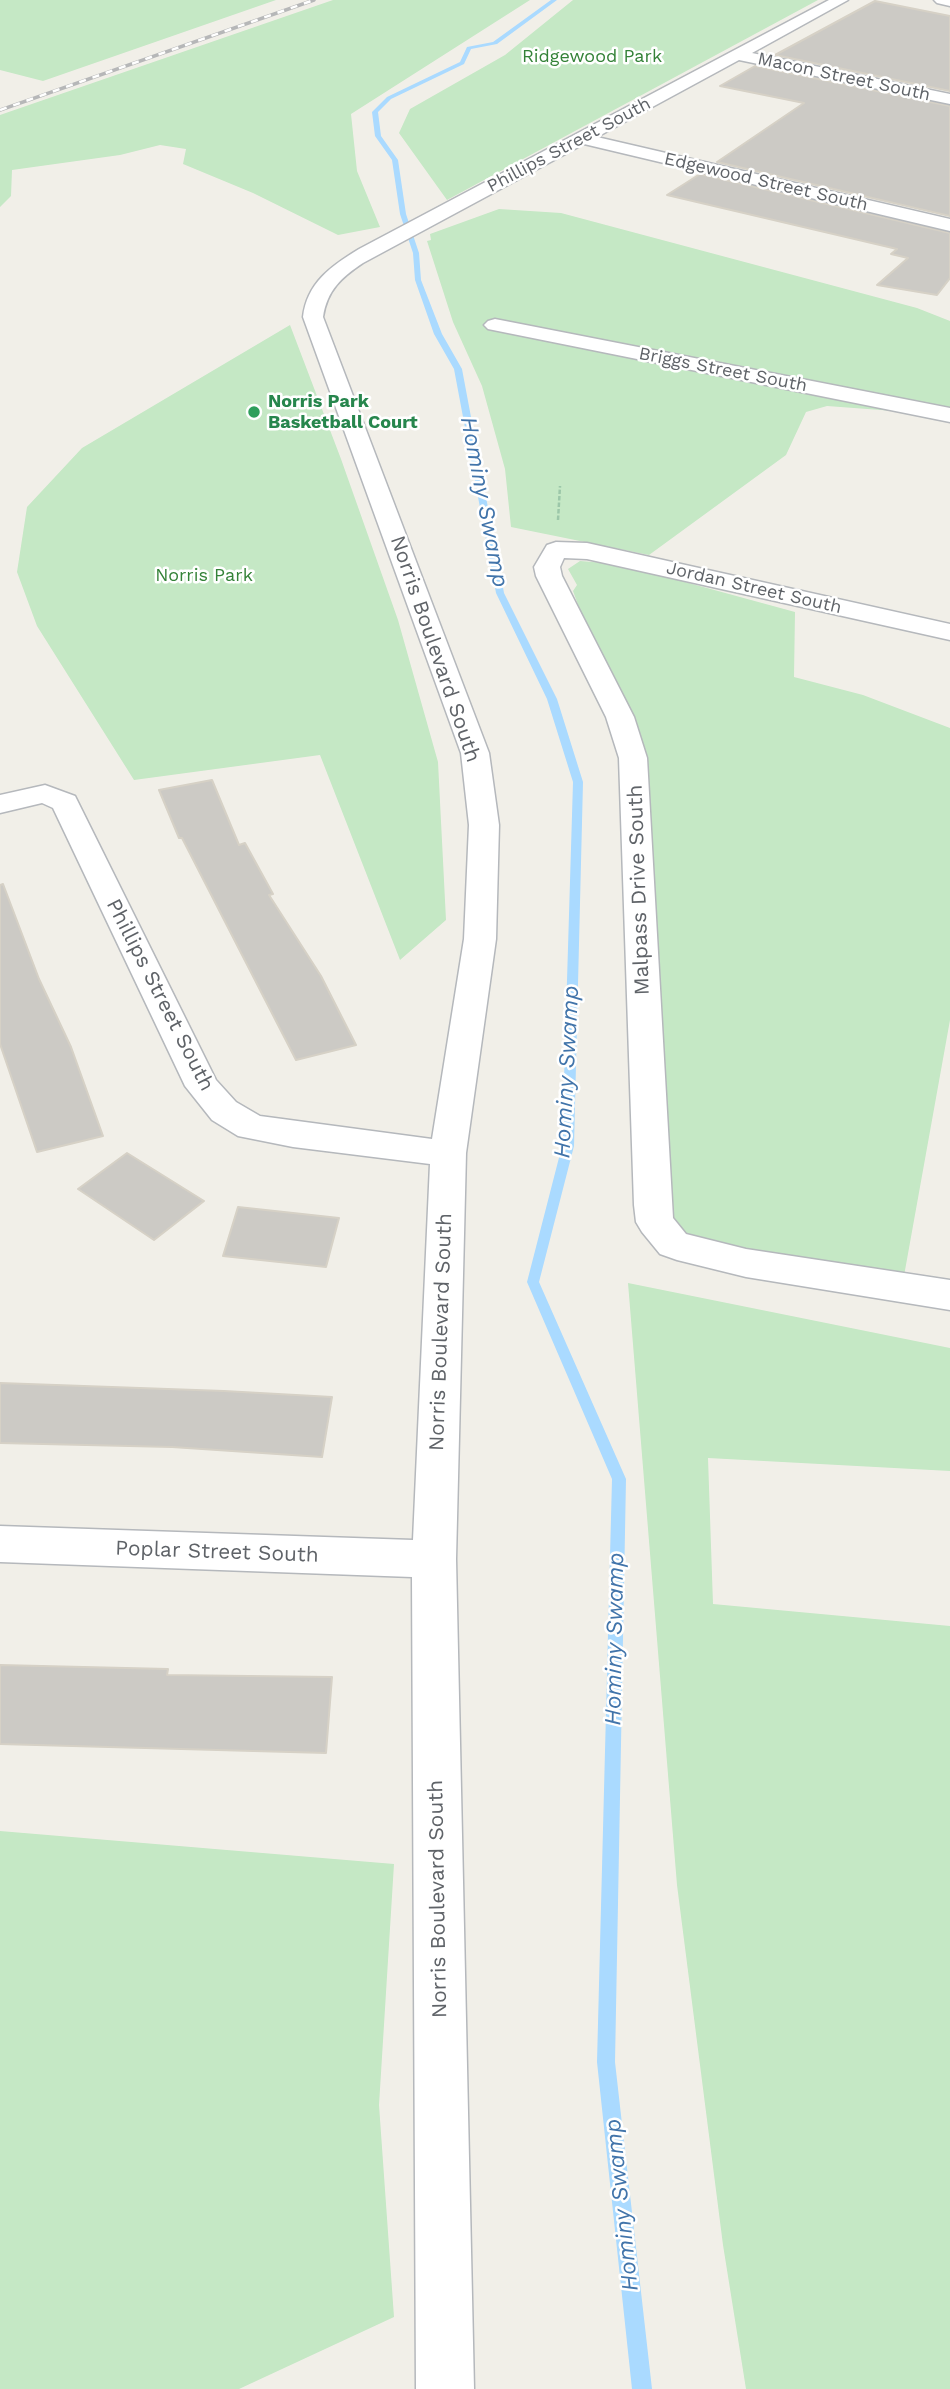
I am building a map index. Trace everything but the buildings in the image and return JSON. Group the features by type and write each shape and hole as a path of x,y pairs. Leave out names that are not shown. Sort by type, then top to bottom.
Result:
{"street":[{"name":"Phillips Street South","path":"314,306 322,286 337,271 366,253 840,0"},
{"path":"942,0 950,1"},
{"name":"Macon Street South","path":"737,55 950,99"},
{"name":"Edgewood Street South","path":"581,138 950,225"},
{"name":"Norris Boulevard South","path":"314,306 313,317 475,753 484,825 480,939 448,1153 433,1559 445,2389"},
{"name":"Briggs Street South","path":"495,325 949,414"},
{"name":"Jordan Street South","path":"556,550 600,554 950,632"},
{"name":"Malpass Drive South","path":"556,550 547,567 548,576 620,717 633,758 652,1205 655,1222 673,1244 690,1250 746,1263 950,1295"},
{"name":"Phillips Street South","path":"45,794 65,802 202,1086 224,1111 251,1127 293,1135 448,1153"},
{"path":"0,804 45,794"},
{"name":"Poplar Street South","path":"0,1544 433,1559"}],"green space":[{"path":"0,0 276,0 43,81 0,70"},
{"path":"333,0 530,0 351,114 357,171 380,227 338,235 253,193 183,164 186,149 160,145 120,155 12,170 11,196 0,207 0,115"},
{"name":"Ridgewood Park","path":"573,0 818,0 447,200 399,133 410,109 505,55"},
{"path":"499,209 561,213 917,308 950,321 950,411 948,415 827,406 806,412 786,455 649,555 511,527 505,469 482,386 453,322 427,241 431,240 430,234"},
{"name":"Norris Park","path":"290,325 398,620 438,762 446,920 400,960 320,755 134,780 37,626 17,572 27,507 82,448"},
{"path":"580,561 619,564 795,612 794,677 863,695 950,728 950,1020 902,1287 673,1244 630,747 573,591 577,585 568,569"},
{"path":"628,1283 950,1348 950,1471 708,1458 713,1604 950,1626 950,2389 746,2389 723,2245 677,1885"},
{"path":"0,1831 394,1864 379,2105 394,2317 239,2389 0,2389"}],"waterway":[{"name":"Hominy Swamp","path":"554,0 495,43 469,48 462,63 389,98 375,112 378,136 395,160 403,214 416,253 418,280 438,334 458,369 500,593 552,699 578,782 568,1146 533,1282 619,1479 606,2062 642,2389"}],"railway":[{"path":"0,110 314,0"}],"place":[{"name":"Norris Park Basketball Court","path":"254,412"}]}
